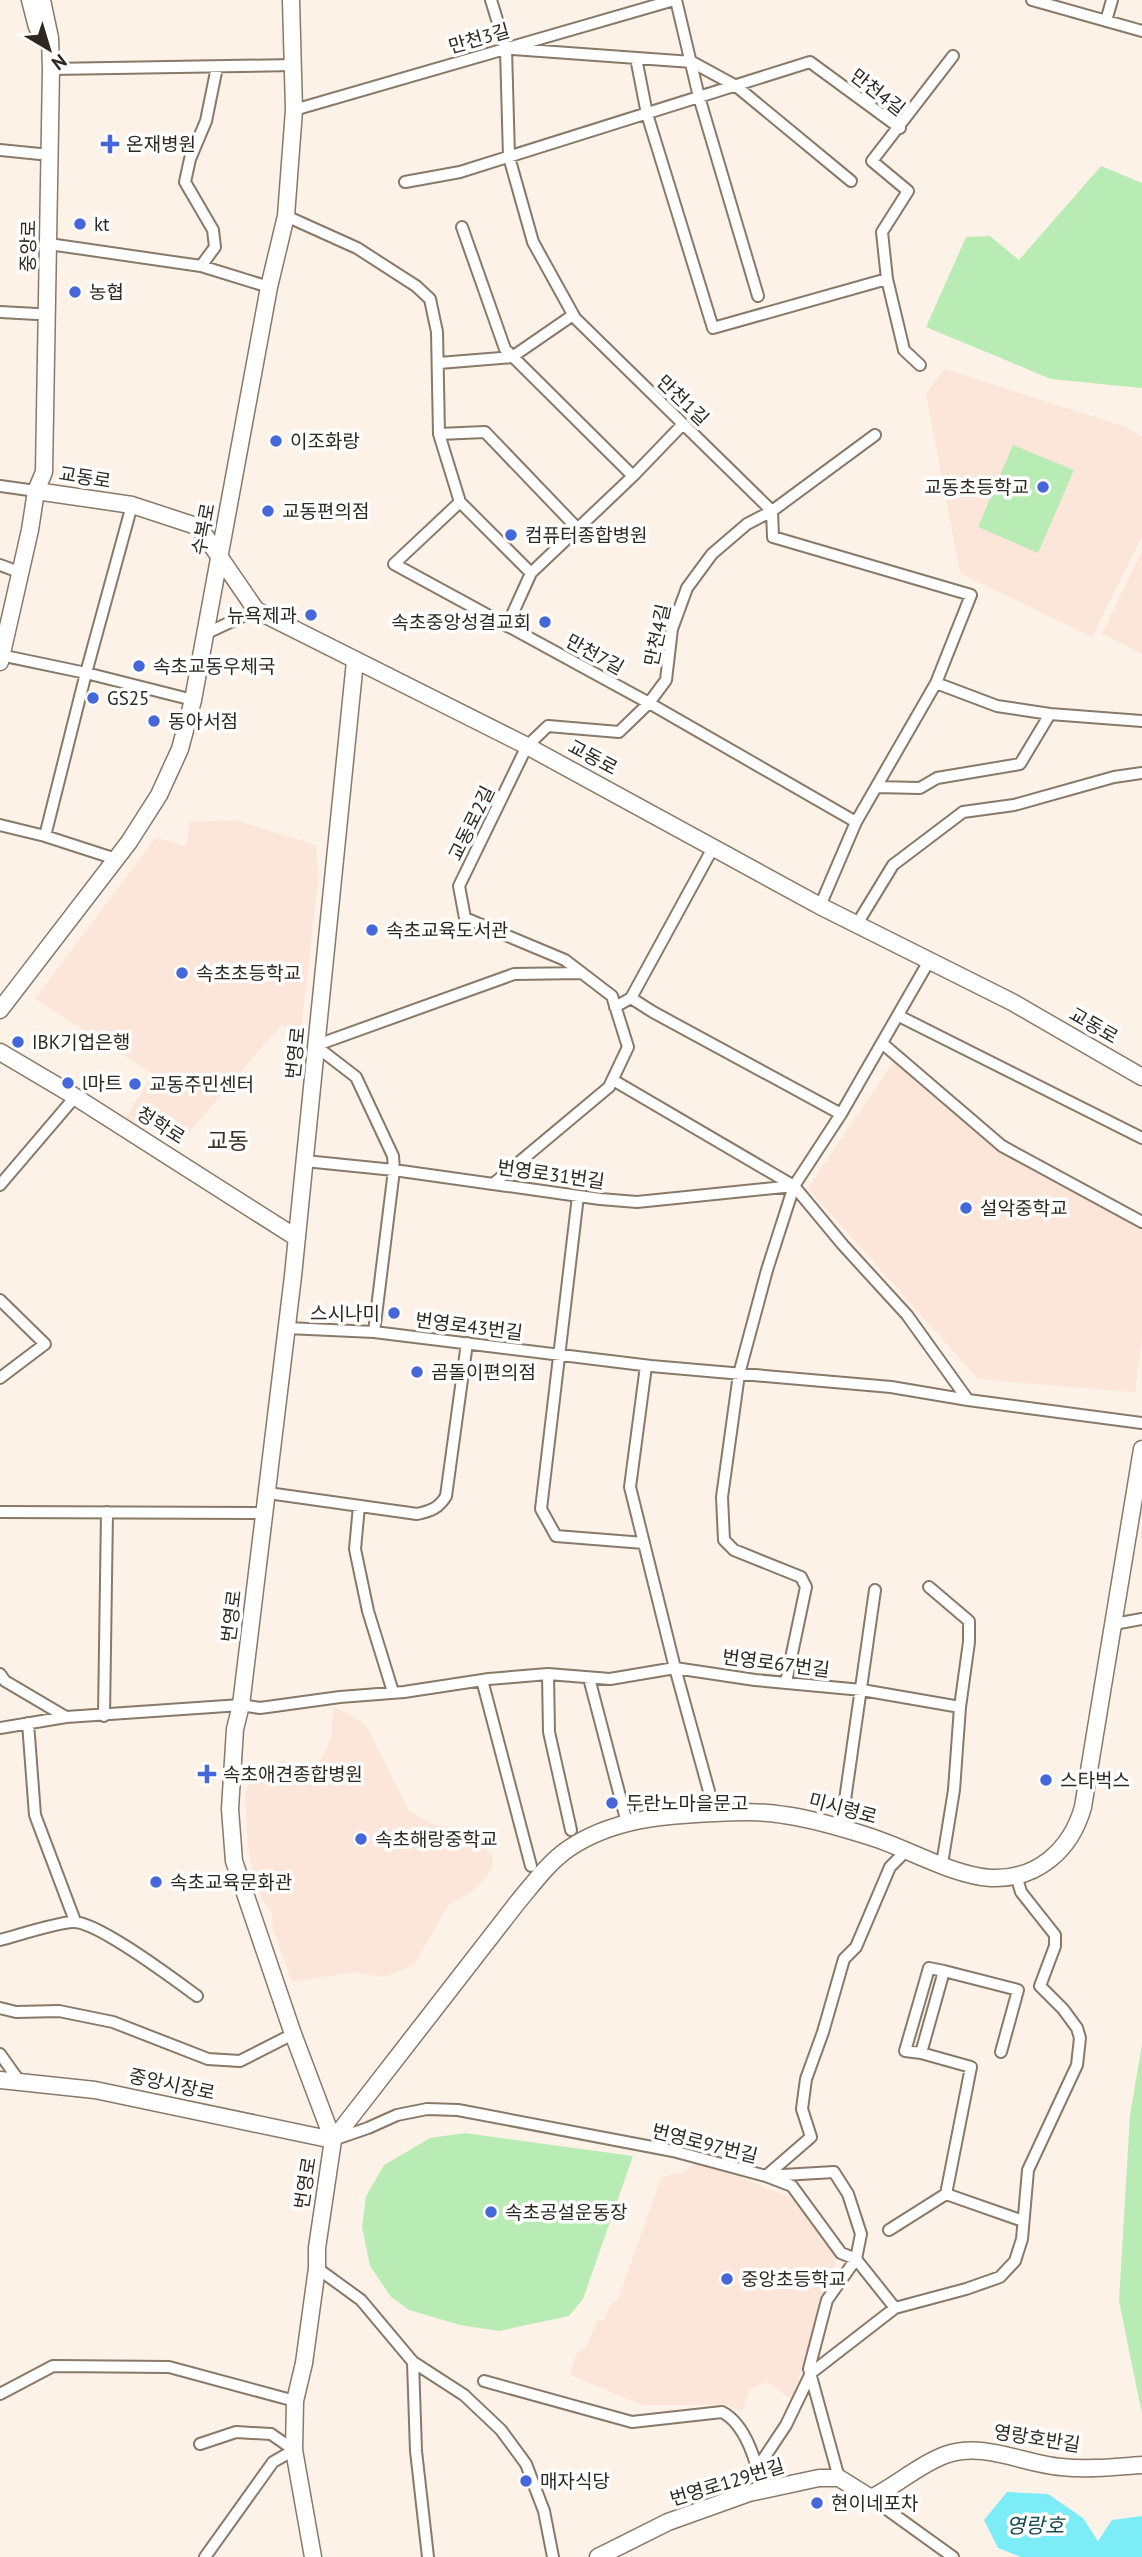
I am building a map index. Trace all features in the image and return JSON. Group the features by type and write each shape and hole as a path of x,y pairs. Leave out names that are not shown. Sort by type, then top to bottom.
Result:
{"street":[{"name":"중앙로","path":"30,0 40,38 41,244 33,473 36,491"},
{"name":"중앙로","path":"1,658 30,530 36,491 44,472 51,69 50,38 42,0"},
{"name":"만천1길","path":"491,0 506,49 509,157 533,242 573,315 772,511 773,537 971,595 936,683 856,822 820,906"},
{"path":"675,0 699,97 758,296"},
{"name":"만천3길","path":"294,110 675,0"},
{"path":"1032,0 1142,31"},
{"path":"1106,21 1112,0"},
{"name":"수복로","path":"0,1010 116,859 159,796 180,749 193,700 269,287 286,216 294,110 294,1"},
{"path":"506,49 692,62 736,86 851,181"},
{"path":"900,128 953,56"},
{"path":"636,58 647,114 713,328 887,279"},
{"name":"만천4길","path":"736,86 810,62 900,128 872,161 908,191 882,232 887,279 904,350 920,365"},
{"path":"51,69 294,65"},
{"path":"201,267 215,247 213,230 185,182 190,159 206,121 217,67"},
{"path":"405,183 460,172 736,86"},
{"path":"0,150 40,154"},
{"path":"286,216 357,248 416,286 430,299 437,332 439,433 460,502 531,573"},
{"path":"462,227 505,349 633,476"},
{"path":"49,244 201,267 269,287"},
{"path":"0,312 37,314"},
{"path":"439,363 512,357 573,315"},
{"path":"507,626 531,573 633,476 683,424"},
{"path":"439,433 485,432 578,529"},
{"name":"만천4길","path":"527,746 548,726 619,732 649,703 666,680 672,629 687,588 712,554 747,524 772,511 875,435"},
{"path":"0,486 36,491"},
{"name":"교동로","path":"36,491 132,505 199,527 256,610 527,746 820,906 1012,1002 1142,1077"},
{"name":"만천7길","path":"460,502 394,565 649,703 856,822"},
{"path":"46,836 86,673 132,505"},
{"path":"0,565 19,572"},
{"path":"205,634 256,610"},
{"path":"1,658 86,673 193,700"},
{"name":"번영로","path":"313,2557 294,2450 295,2400 304,2363 333,2140 293,2034 234,1861 230,1809 235,1729 241,1705 268,1493 297,1238 355,661"},
{"path":"936,683 997,706 1049,714 1142,721"},
{"path":"876,787 920,788 937,778 1020,764 1049,714"},
{"name":"교동로2길","path":"527,746 459,887 465,918 565,960 613,1001"},
{"path":"857,924 893,865 963,812 1014,805 1114,777 1142,773"},
{"path":"0,825 46,836 116,859"},
{"path":"631,998 714,846"},
{"path":"786,1682 806,1587 801,1577 734,1550 723,1540 722,1497 739,1374 767,1270 794,1186 883,1044 929,961"},
{"path":"317,1046 514,974 583,973"},
{"path":"493,1184 608,1087 628,1047 613,1001 631,998 841,1114"},
{"path":"899,1016 1142,1138"},
{"path":"883,1044 1002,1146 1142,1222"},
{"path":"317,1046 356,1077 393,1156 394,1170 374,1332"},
{"name":"청학로","path":"0,1052 297,1238"},
{"path":"612,1080 794,1186 907,1315 968,1400"},
{"path":"0,1185 75,1097"},
{"name":"번영로31번길","path":"305,1161 637,1202 794,1186"},
{"path":"578,1196 541,1509 556,1536 643,1543"},
{"path":"0,1300 45,1343 0,1378"},
{"name":"번영로43번길","path":"287,1328 374,1332 646,1366 891,1387 1142,1423"},
{"path":"268,1493 417,1514 431,1511 441,1505 446,1496 467,1343"},
{"path":"646,1366 629,1487 715,1813"},
{"name":"미시령로","path":"333,2140 517,1902 566,1850 591,1836 627,1823 667,1815 749,1812 784,1815 841,1828 968,1874 991,1878 1034,1870 1052,1859 1067,1844 1078,1827 1088,1783 1142,1449"},
{"path":"359,1506 355,1549 368,1611 393,1692"},
{"path":"0,1512 265,1513"},
{"path":"104,1716 107,1512"},
{"path":"929,1587 969,1621 954,1790 942,1864"},
{"path":"841,1828 875,1590"},
{"path":"1114,1624 1142,1619"},
{"name":"번영로67번길","path":"0,1728 66,1717 241,1705 260,1708 548,1674 610,1679 675,1668 862,1690 960,1707"},
{"path":"0,1674 5,1681 66,1717"},
{"path":"548,1674 549,1732 570,1830"},
{"path":"589,1678 627,1823"},
{"path":"482,1680 531,1866"},
{"path":"28,1723 35,1815 75,1921"},
{"path":"895,2308 856,2259 841,2253 792,2186 766,2176 811,2137 802,2109 806,2079 844,1959 856,1947 890,1867 907,1850"},
{"path":"758,2467 786,2426 811,2373 895,2308 1000,2277 1015,2261 1022,2239 1028,2170 1077,2065 1080,2038 1077,2028 1063,2009 1040,1986 1055,1946 1055,1935 1021,1892 1016,1875"},
{"path":"0,1940 75,1921 134,1951 197,1996"},
{"path":"889,2230 946,2194 971,2067 905,2051 929,1968 1018,1990 1001,2053"},
{"path":"921,2053 944,1971"},
{"path":"0,2008 16,2012 59,2011 113,2022 208,2059 240,2061 293,2034"},
{"path":"0,2053 20,2082"},
{"name":"중앙시장로","path":"0,2080 108,2093 333,2140"},
{"name":"번영로97번길","path":"333,2140 368,2129 397,2115 427,2109 458,2110 673,2151 766,2176 834,2172 848,2194 861,2234 856,2259"},
{"path":"946,2194 1023,2221"},
{"path":"856,2259 827,2300 809,2369 839,2478 953,2557"},
{"path":"317,2268 361,2300 413,2362 464,2395 502,2430 526,2464 544,2511 552,2557"},
{"path":"413,2362 416,2451 428,2557"},
{"path":"0,2394 53,2365 169,2367 295,2400"},
{"path":"484,2381 632,2422 722,2412 734,2418 758,2467 762,2491"},
{"path":"200,2444 236,2432 271,2434 294,2450 273,2462 205,2557"},
{"name":"영랑호반길","path":"871,2498 945,2455 974,2449 1027,2462 1062,2467 1142,2465"},
{"name":"번영로129번길","path":"598,2557 668,2522 762,2491 820,2478 839,2478"}],"shaded area":[{"name":"교동초등학교","path":"944,369 1126,427 1142,437 1142,536 1092,637 960,573 926,394"},
{"path":"1142,551 1142,654 1102,634"},
{"name":"속초초등학교","path":"235,820 316,845 318,880 301,1031 281,1025 181,1142 153,1128 139,1130 124,1120 153,1074 35,999 156,837 186,847 190,822"},
{"name":"설악중학교","path":"893,1062 1007,1154 1142,1228 1142,1335 1135,1392 978,1379 808,1188"},
{"name":"속초해랑중학교","path":"334,1706 366,1725 409,1811 430,1823 467,1832 492,1855 493,1865 470,1893 448,1905 414,1965 384,1977 352,1972 292,1982 273,1928 271,1911 263,1901 254,1877 248,1847 245,1792 249,1785 283,1760 314,1774 331,1739"},
{"name":"중앙초등학교","path":"693,2164 720,2168 795,2200 837,2258 792,2400 767,2382 750,2389 742,2411 728,2405 642,2405 570,2375 576,2355 587,2346 597,2321 604,2320 611,2304 618,2300 661,2178 675,2173 682,2174"}],"green space":[{"path":"1101,166 1142,183 1142,388 1051,379 926,327 966,237 990,236 1019,260"},
{"path":"1013,445 1074,470 1038,553 978,527"},
{"path":"1142,2045 1142,2414 1119,2301 1130,2115"},
{"path":"465,2133 633,2156 583,2299 569,2316 499,2331 460,2325 409,2310 391,2297 370,2266 362,2227 366,2196 384,2165 430,2138"}],"water":[{"name":"영랑호","path":"1007,2492 1048,2494 1083,2518 1098,2541 1112,2520 1142,2516 1142,2557 1021,2557 998,2548 984,2520"}],"place":[{"name":"온재병원","path":"110,144"},
{"name":"kt","path":"80,224"},
{"name":"농협","path":"75,292"},
{"name":"이조화랑","path":"276,441"},
{"name":"교동초등학교","path":"1043,487"},
{"name":"교동편의점","path":"268,511"},
{"name":"컴퓨터종합병원","path":"511,535"},
{"name":"뉴욕제과","path":"311,615"},
{"name":"속초중앙성결교회","path":"545,622"},
{"name":"속초교동우체국","path":"139,666"},
{"name":"GS25","path":"93,698"},
{"name":"동아서점","path":"154,721"},
{"name":"속초교육도서관","path":"372,930"},
{"name":"속초초등학교","path":"182,973"},
{"name":"IBK기업은행","path":"18,1042"},
{"name":"l마트","path":"68,1083"},
{"name":"교동주민센터","path":"135,1084"},
{"name":"설악중학교","path":"966,1208"},
{"name":"스시나미","path":"394,1313"},
{"name":"곰돌이편의점","path":"417,1372"},
{"name":"속초애견종합병원","path":"207,1774"},
{"name":"스타벅스","path":"1046,1780"},
{"name":"두란노마을문고","path":"612,1803"},
{"name":"속초해랑중학교","path":"361,1839"},
{"name":"속초교육문화관","path":"156,1882"},
{"name":"속초공설운동장","path":"491,2212"},
{"name":"중앙초등학교","path":"727,2279"},
{"name":"매자식당","path":"526,2481"},
{"name":"현이네포차","path":"817,2503"}],"district":[{"name":"교동","path":"228,1141"}]}
